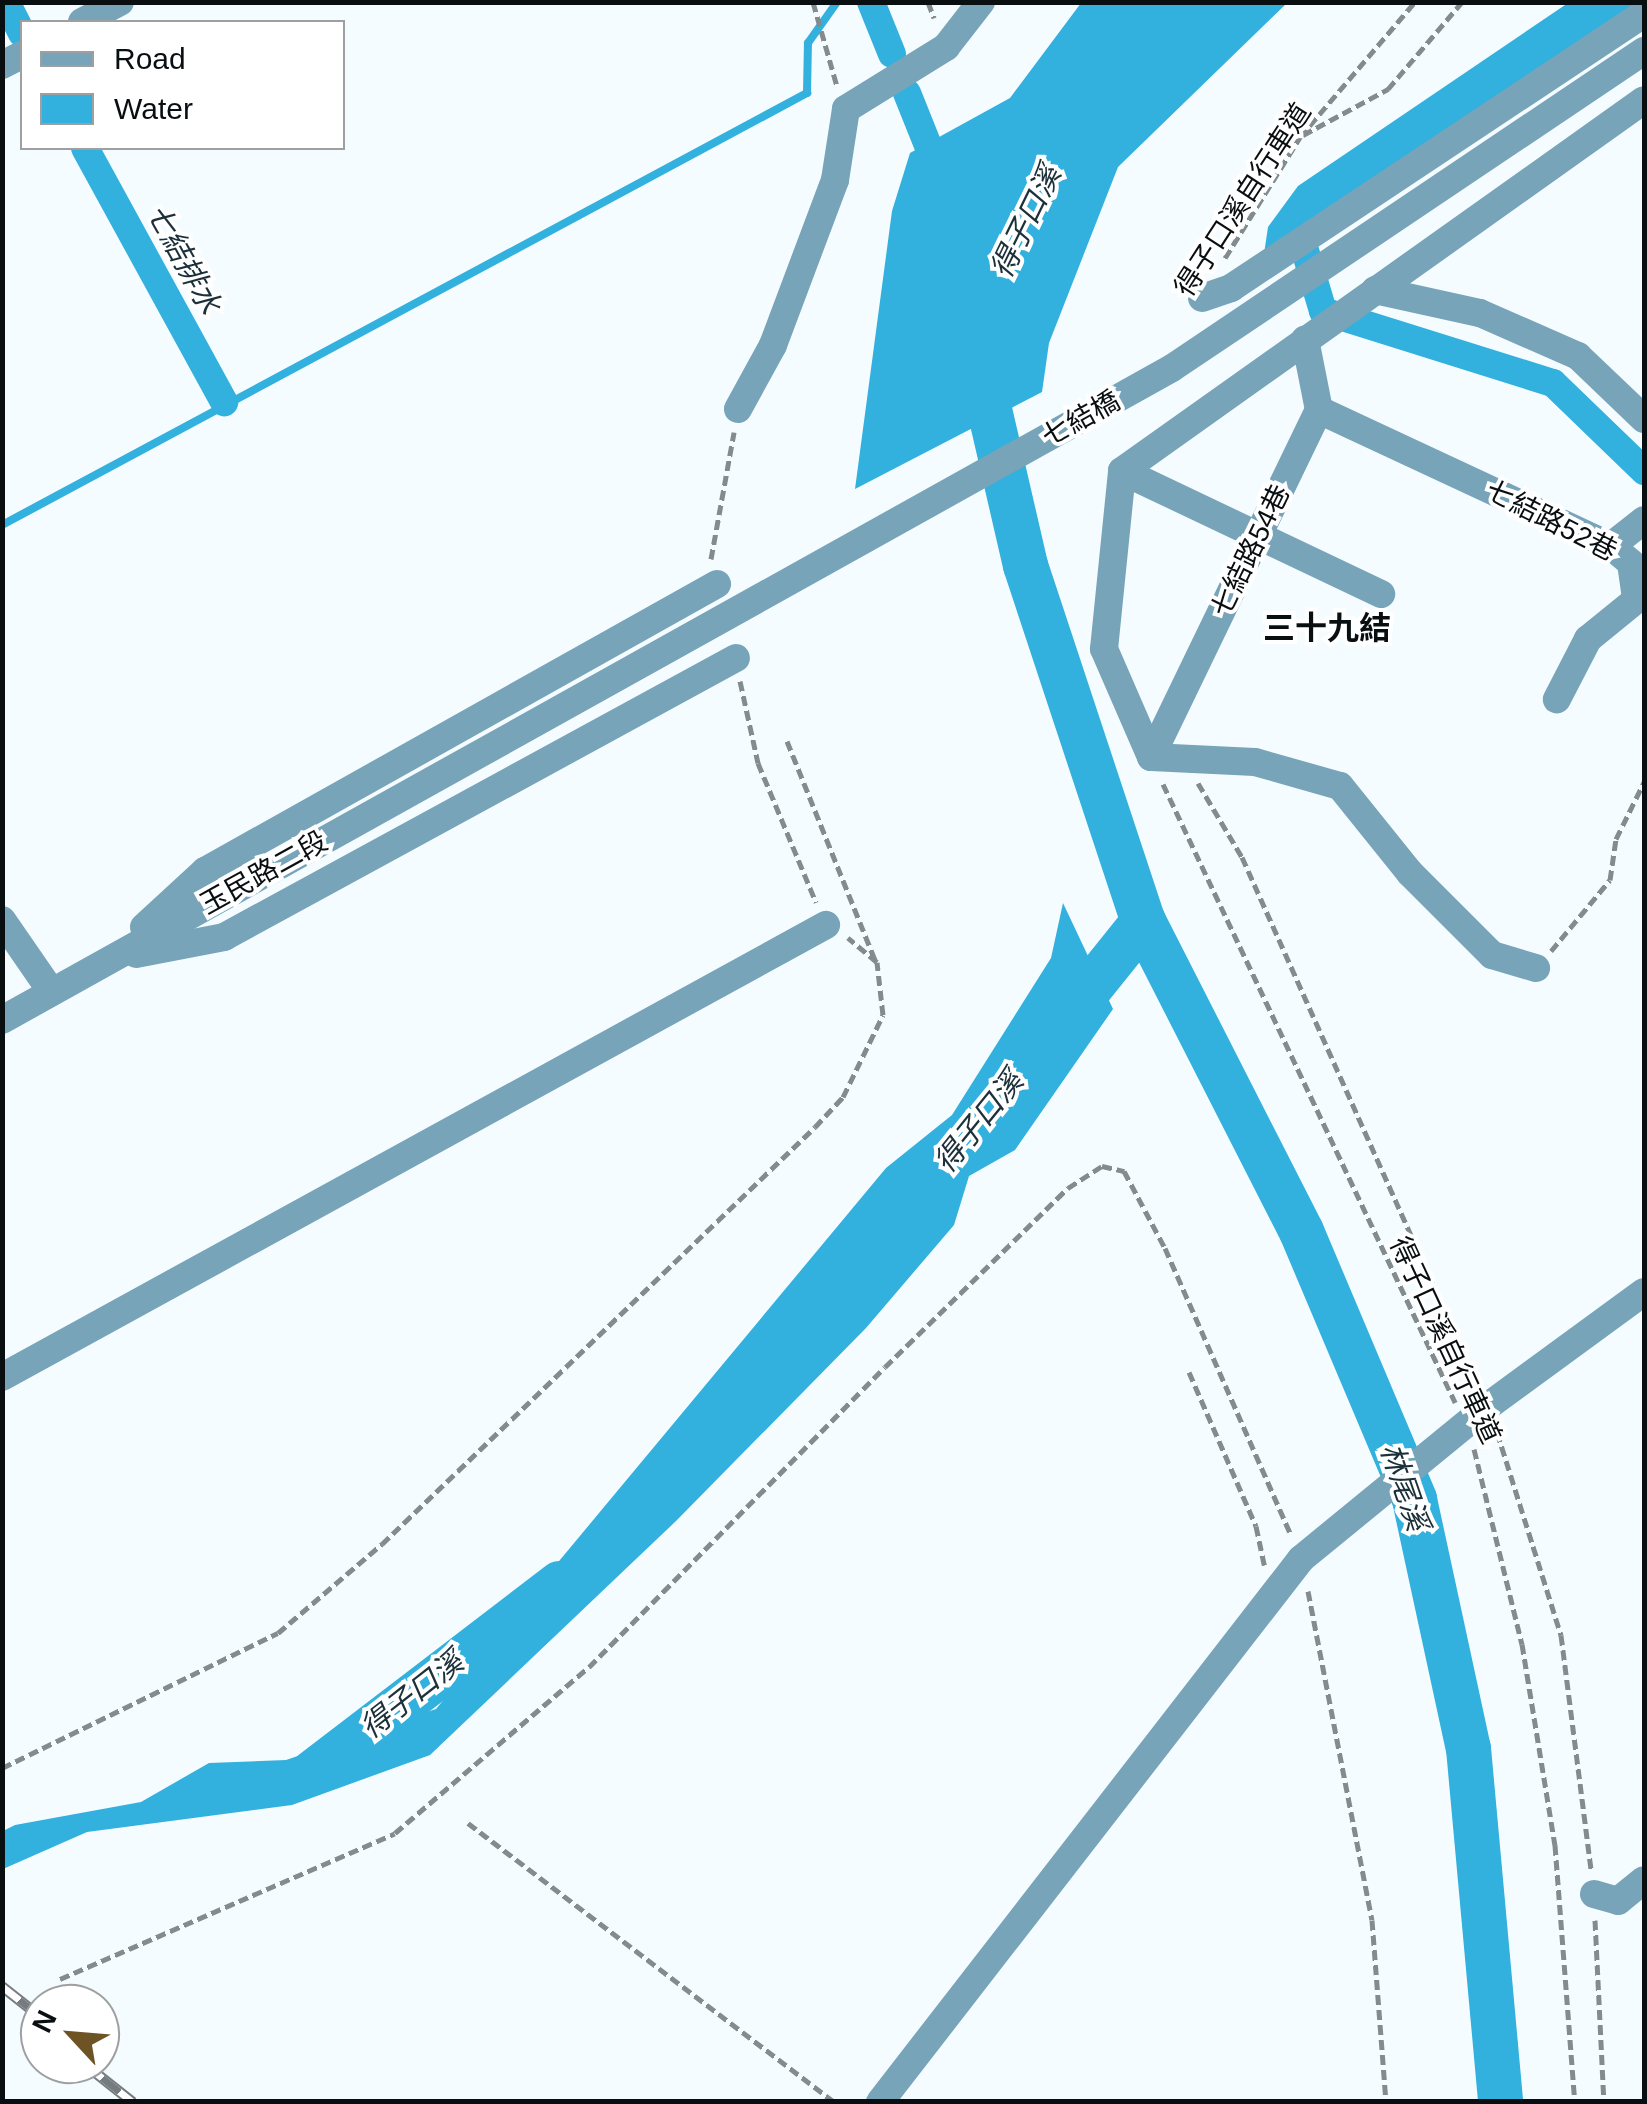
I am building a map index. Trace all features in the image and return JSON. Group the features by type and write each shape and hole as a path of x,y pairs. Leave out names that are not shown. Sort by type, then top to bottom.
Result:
{"street":[{"path":"86,20 120,2"},
{"path":"738,409 772,345 835,180 846,109 946,47 981,2"},
{"path":"1202,298 1231,288 1644,14"},
{"name":"七結橋","path":"525,726 1172,368 1644,51"},
{"path":"1536,968 1492,955 1410,873 1340,786 1255,762 1188,762 1151,757 1104,649 1122,471 1644,100"},
{"path":"1375,290 1480,313 1578,356 1644,420"},
{"path":"1305,339 1319,410"},
{"name":"七結路54巷","path":"1151,757 1319,410"},
{"name":"七結路52巷","path":"1319,410 1611,546 1631,563 1636,600 1588,639 1556,699"},
{"path":"1122,471 1381,594"},
{"path":"1611,546 1643,522"},
{"path":"110,959 205,871 717,584"},
{"path":"110,959 224,937 736,658"},
{"name":"玉民路二段","path":"2,1020 525,726"},
{"path":"2,920 51,992"},
{"path":"2,1376 826,925"},
{"path":"880,2102 1301,1559 1477,1415 1644,1292"},
{"path":"1594,1894 1618,1901 1644,1880"}],"path":[{"path":"813,2 846,109"},
{"name":"得子口溪自行車道","path":"1202,298 1300,137 1415,2"},
{"path":"1300,137 1388,89 1462,2"},
{"path":"2,1768 278,1633 382,1544 843,1096 883,1014 876,962 787,741"},
{"name":"得子口溪自行車道","path":"1151,757 1477,1415 1485,1480 1531,1699 1561,1902 1575,2102"},
{"path":"1188,762 1242,857 1477,1415 1536,1540 1561,1635 1594,1894 1604,2102"},
{"path":"1536,968 1610,880 1616,839 1644,782"},
{"path":"826,925 876,962"},
{"path":"60,1979 395,1833 589,1667 884,1367 1068,1188 1102,1166 1124,1171 1165,1248 1301,1559 1372,1920 1386,2102"},
{"path":"1189,1372 1256,1526 1264,1565 1254,1578"},
{"path":"468,1823 834,2102"}],"water":[{"path":"1081,3 1287,3 1118,167 1049,343 1042,392 855,489 892,211 910,153 1010,98"},
{"path":"1568,3 1636,3 1264,254 1268,227 1298,186"},
{"path":"1063,903 1113,1009 1015,1150 969,1176 954,1225 866,1328 676,1521 430,1755 292,1805 87,1832 3,1869 3,1831 15,1825 141,1802 209,1763 286,1760 436,1709 886,1168 952,1115 1051,958"}],"waterway":[{"name":"七結排水","path":"6,2 20,29"},
{"path":"2,525 807,93 808,43 837,2"},
{"path":"871,2 892,54"},
{"path":"907,93 941,178"},
{"name":"七結排水","path":"86,150 224,402"},
{"path":"1296,220 1323,311 1553,383 1644,471"},
{"name":"林尾溪","path":"989,357 989,409 1025,565 1143,921 1301,1231 1414,1499 1468,1748 1500,2102"},
{"name":"得子口溪","path":"1061,1023 1143,921"},
{"name":"得子口溪","path":"312,1772 559,1583"}],"railway":[{"path":"2,1986 20,2000"},
{"path":"110,2084 133,2102"}],"district":[{"name":"三十九結","path":"1327,628"}]}
